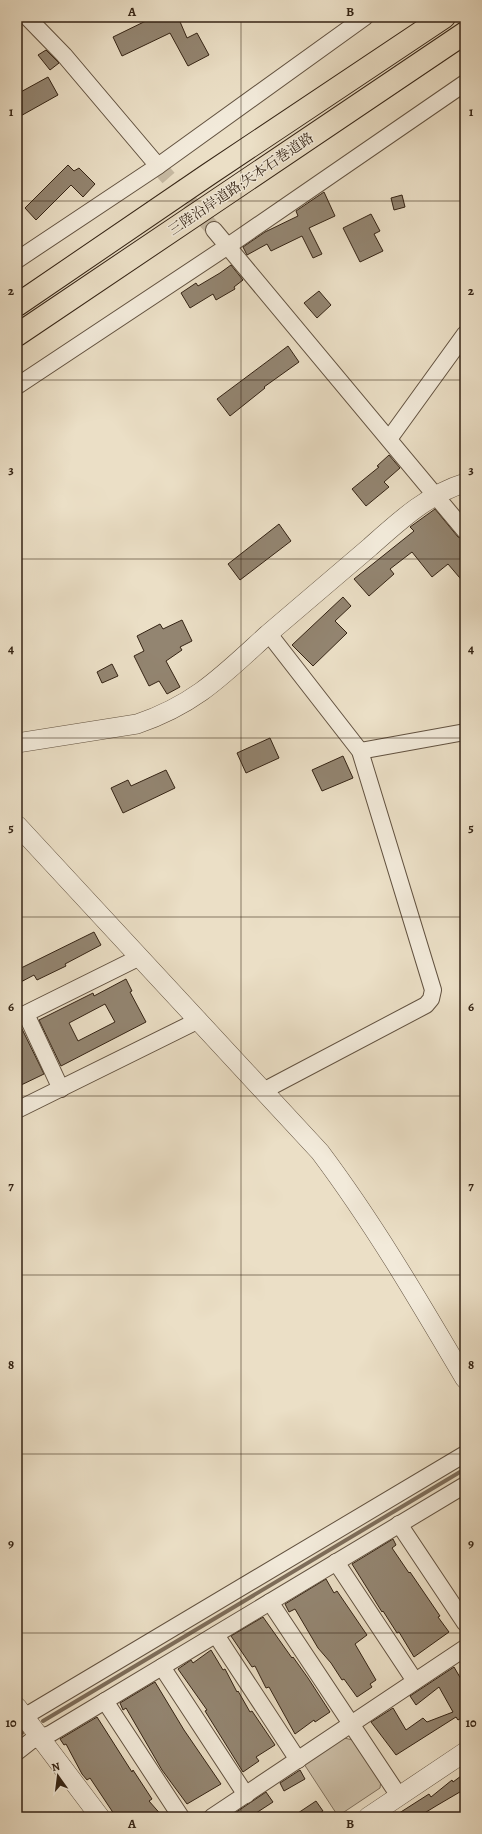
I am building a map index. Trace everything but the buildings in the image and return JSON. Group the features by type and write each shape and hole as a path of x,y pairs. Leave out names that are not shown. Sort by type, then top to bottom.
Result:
{"highway":[{"name":"三陸沿岸道路;矢本石巻道路","path":"17,305 215,170 444,17"},
{"name":"三陸沿岸道路;矢本石巻道路","path":"17,335 465,33"}],"street":[{"path":"27,17 64,54 158,166"},
{"path":"17,260 158,166 365,17"},
{"path":"17,386 228,246 465,84"},
{"path":"214,230 465,531"},
{"path":"389,439 465,334"},
{"path":"17,743 47,737 113,729 155,718 192,699 212,685 405,517 435,496 465,483"},
{"path":"263,1090 426,1005 431,999 433,990 360,751 269,634"},
{"path":"360,751 465,732"},
{"path":"17,825 320,1152 353,1196 384,1242 465,1379"},
{"path":"61,1089 22,1016 140,957"},
{"path":"17,1110 199,1020"},
{"path":"100,1817 40,1738 19,1715 465,1454"},
{"path":"17,1752 31,1741 50,1734 105,1702 465,1485"},
{"path":"399,1524 465,1623"},
{"path":"336,1562 415,1681"},
{"path":"270,1602 400,1796"},
{"path":"216,1635 298,1760"},
{"path":"212,1817 465,1648"},
{"path":"162,1667 246,1794"},
{"path":"105,1702 181,1817"},
{"path":"368,1817 465,1752"}],"shaded area":[{"path":"344,1738 353,1740 381,1780 380,1788 338,1816 304,1764"}],"waterway":[{"path":"43,1721 465,1469"},
{"path":"17,1736 22,1733"}],"tunnel":[{"path":"158,166 214,230"}]}
